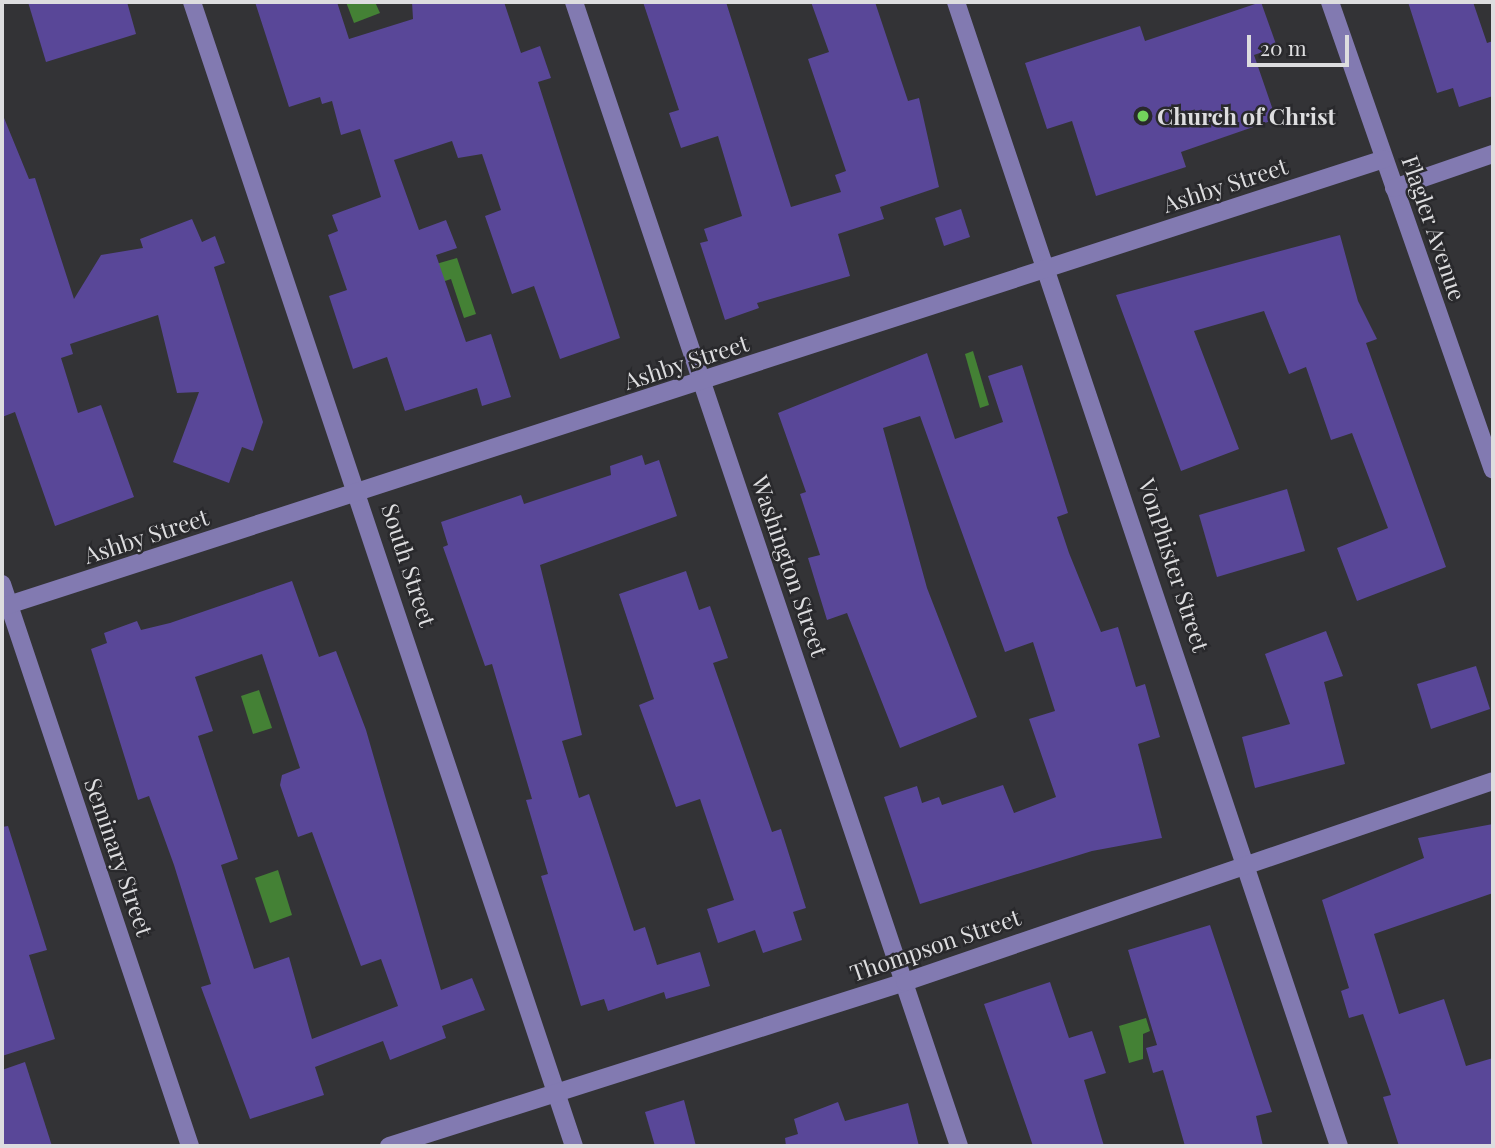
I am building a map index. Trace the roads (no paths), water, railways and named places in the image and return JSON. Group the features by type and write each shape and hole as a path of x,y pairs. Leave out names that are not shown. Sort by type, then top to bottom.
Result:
{"street":[{"name":"South Street","path":"192,2 360,494 574,1146"},
{"name":"Washington Street","path":"574,2 958,1146"},
{"name":"VonPhister Street","path":"956,2 1049,267 1339,1146"},
{"name":"Flagler Avenue","path":"1330,2 1493,469"},
{"path":"1394,188 1493,154"},
{"name":"Ashby Street","path":"5,606 703,383 1384,159"},
{"name":"Seminary Street","path":"2,584 5,606 190,1146"},
{"name":"Thompson Street","path":"389,1146 905,982 1246,863 1493,781"}],"place":[{"name":"Church of Christ","path":"1143,116"}]}
